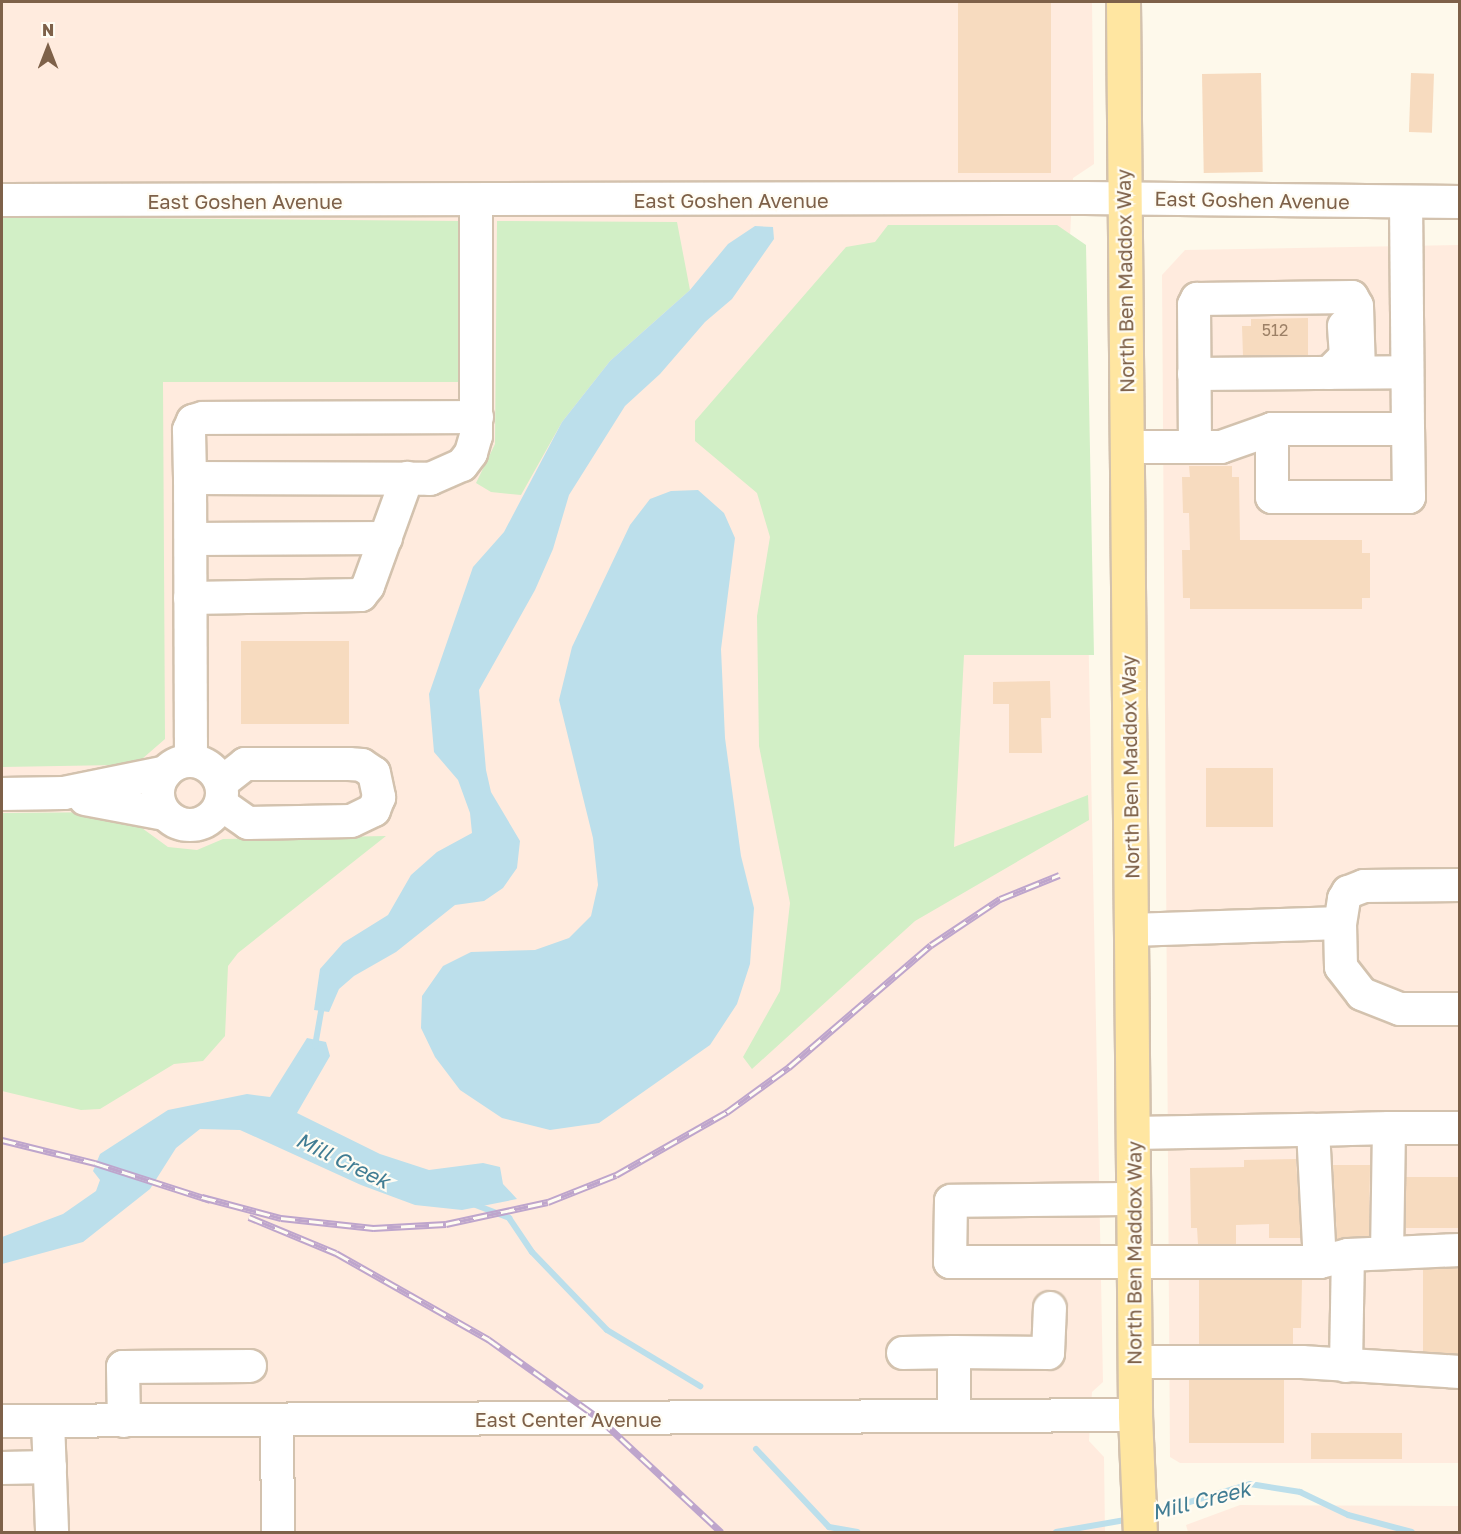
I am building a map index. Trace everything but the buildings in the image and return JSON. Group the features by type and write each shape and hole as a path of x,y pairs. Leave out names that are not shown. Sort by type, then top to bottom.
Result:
{"main road":[{"name":"North Ben Maddox Way","path":"1123,2 1135,1415 1140,1533"}],"street":[{"name":"East Goshen Avenue","path":"2,200 476,201 1125,198 1460,202"},
{"path":"190,478 430,479 462,465 471,453 477,417 476,201"},
{"path":"1272,429 1272,497 1409,497 1406,202"},
{"path":"1196,447 1194,305 1197,298 1205,296 1352,297 1357,306 1344,372"},
{"path":"1194,374 1407,372"},
{"path":"165,814 158,788 178,766 190,598 189,430 192,421 203,418 477,417"},
{"path":"1127,447 1221,447 1272,429 1408,429"},
{"path":"190,598 361,595 386,538 407,478"},
{"path":"190,539 386,538"},
{"path":"2,794 64,793 178,766 210,767 221,793 210,819 201,824 182,825 165,814 120,803 101,804 64,793"},
{"path":"1460,885 1381,884 1356,889 1344,899 1340,923 1341,967 1362,994 1400,1009 1460,1009"},
{"path":"1132,930 1340,923"},
{"path":"1388,1252 1389,1128"},
{"path":"1133,1132 1460,1128"},
{"path":"1313,1130 1334,1258 1346,1366"},
{"path":"1134,1199 951,1201 950,1262 1134,1264 1334,1258 1388,1252 1460,1250"},
{"path":"903,1353 1048,1353 1050,1308"},
{"path":"954,1352 954,1416"},
{"path":"1135,1362 1302,1362 1460,1372"},
{"path":"124,1421 123,1367 250,1366"},
{"name":"East Center Avenue","path":"2,1421 1135,1415"},
{"path":"48,1421 52,1533"},
{"path":"277,1421 278,1533"},
{"path":"2,1468 50,1467"}],"shaded area":[{"path":"2,2 1092,2 1094,164 1073,178 1070,237 1081,256 1103,1382 1092,1392 1089,1441 1104,1457 1105,1532 2,1532"},
{"path":"1459,245 1459,1463 1180,1463 1170,1457 1162,275 1185,250"},
{"path":"1240,1505 1459,1506 1459,1532 1188,1532 1186,1525"}],"green space":[{"path":"2,217 460,221 461,382 163,382 165,739 142,759 117,765 2,767"},
{"path":"497,221 677,222 690,290 610,361 562,422 521,495 491,492 476,483 495,444"},
{"path":"888,225 1057,225 1086,245 1094,655 964,655 954,847 1088,795 1089,820 915,921 752,1069 743,1057 780,991 790,903 759,746 757,616 770,537 757,493 695,441 695,421 846,247 875,242"},
{"path":"120,812 168,847 197,850 223,839 386,836 238,953 228,966 225,1036 203,1061 174,1064 100,1109 81,1110 2,1091 2,813"}],"water":[{"path":"755,226 773,227 774,239 732,299 705,322 660,374 625,406 569,495 553,549 535,590 479,690 486,770 491,792 520,841 517,868 503,888 484,901 455,905 396,952 354,976 339,989 329,1012 314,1010 320,969 343,943 388,915 411,875 437,852 472,833 470,813 458,780 434,752 429,694 473,567 504,532 562,422 610,361 690,290 728,244"},
{"path":"698,490 724,513 735,538 721,649 725,738 741,856 754,908 750,964 737,1004 710,1045 599,1123 550,1130 502,1118 460,1090 435,1057 421,1028 422,996 443,966 471,952 535,950 569,938 591,916 598,885 593,838 559,700 572,647 630,525 650,499 671,491"},
{"path":"307,1038 326,1042 330,1056 297,1113 380,1154 429,1170 483,1163 500,1167 503,1184 517,1199 462,1210 415,1205 361,1185 240,1130 200,1129 176,1148 150,1189 83,1242 2,1264 2,1237 63,1214 96,1191 100,1180 93,1171 100,1154 168,1110 247,1094 270,1097"}],"waterway":[{"path":"315,1046 322,1006"},
{"name":"Mill Creek","path":"473,1204 509,1218 532,1252 607,1330 700,1386"},
{"name":"Mill Creek","path":"756,1449 829,1527 858,1532"},
{"name":"Mill Creek","path":"1149,1514 1250,1484 1300,1492 1348,1515 1412,1532"},
{"name":"Mill Creek","path":"1056,1532 1131,1519"}],"railway":[{"path":"202,1197 281,1218 373,1228 446,1224 548,1202 616,1175 727,1112 789,1067 931,945 1000,899 1059,875"},
{"path":"2,1140 95,1163 210,1200"},
{"path":"249,1217 336,1253 488,1339 600,1419 721,1532"}]}
